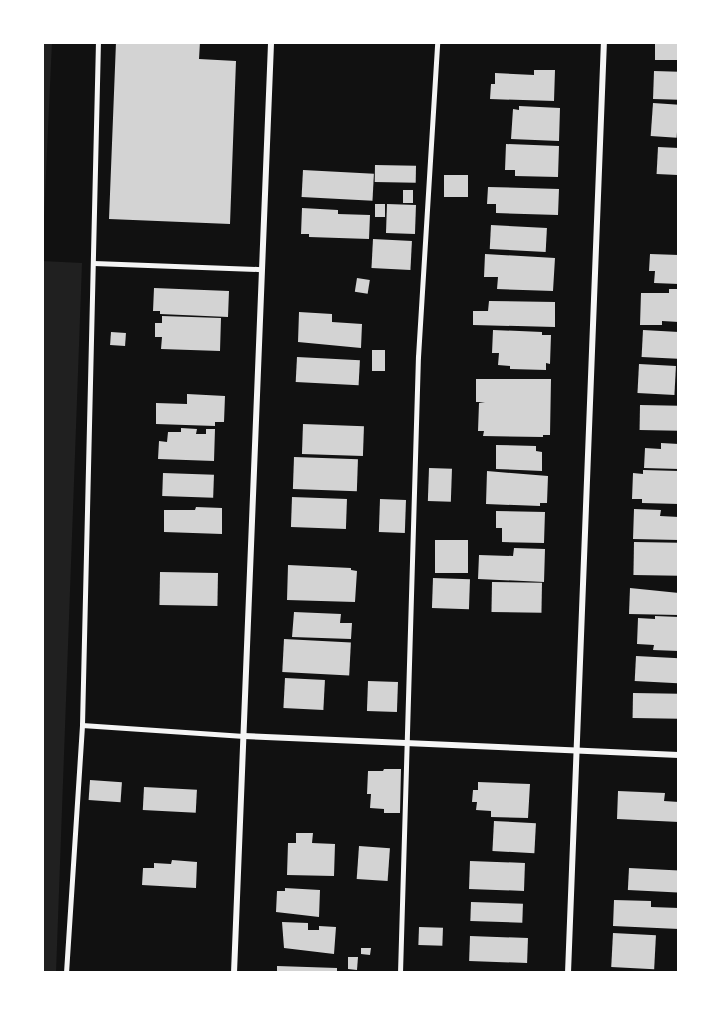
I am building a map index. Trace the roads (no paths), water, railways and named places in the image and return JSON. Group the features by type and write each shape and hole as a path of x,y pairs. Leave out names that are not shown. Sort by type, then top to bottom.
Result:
{"street":[{"path":"234,973 271,42"},
{"path":"568,973 604,42"},
{"path":"244,736 679,755"}],"lane":[{"path":"66,973 82,725 98,42"},
{"path":"400,973 418,357 437,42"},
{"path":"94,263 261,269"},
{"path":"82,725 244,736"}]}
